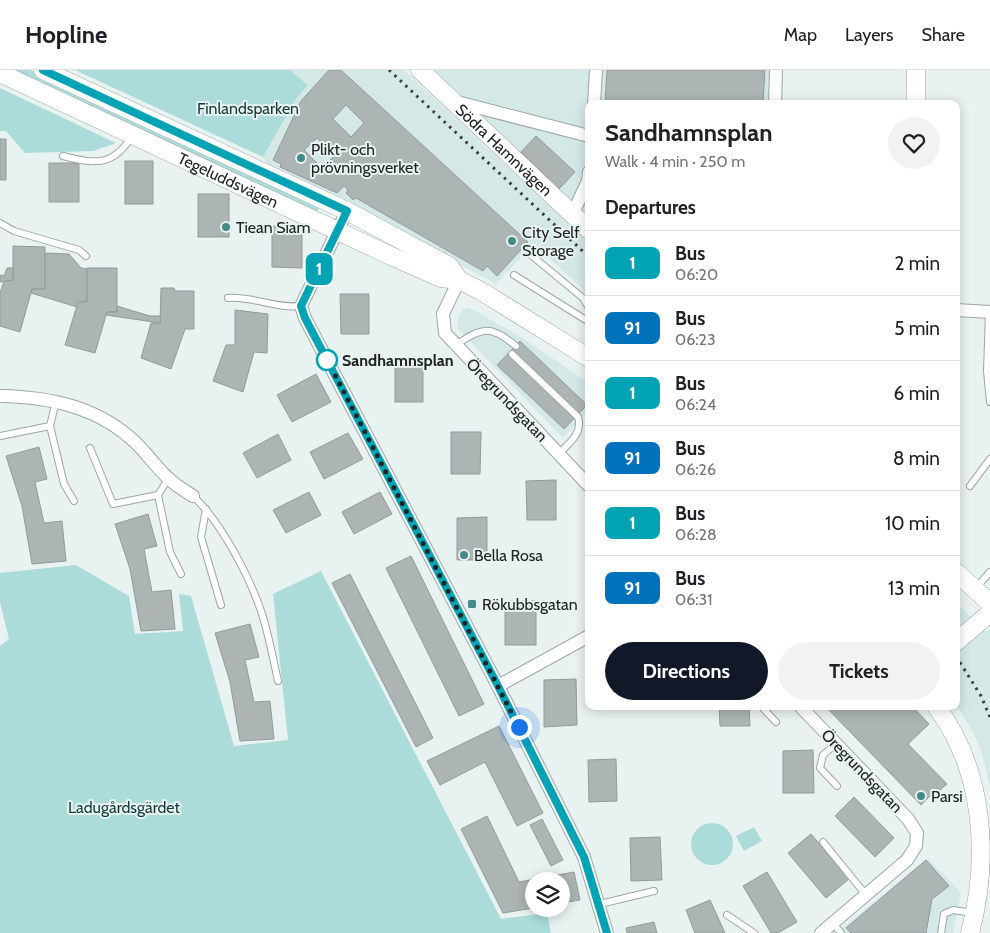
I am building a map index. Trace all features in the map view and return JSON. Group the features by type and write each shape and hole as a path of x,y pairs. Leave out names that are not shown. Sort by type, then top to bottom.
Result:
{"main road":[{"name":"Tegeluddsvägen","path":"43,70 347,211 450,266 459,280"},
{"name":"Södra Hamnvägen","path":"420,70 585,226"},
{"path":"916,70 916,100"},
{"name":"Tegeluddsvägen","path":"0,73 441,278 459,280 585,353"},
{"path":"960,576 990,603"},
{"path":"960,639 985,618"},
{"path":"939,710 956,734 977,795 981,844 975,913 970,933"}],"street":[{"path":"594,100 596,70"},
{"path":"775,100 776,70"},
{"path":"451,100 585,135"},
{"path":"572,214 585,187"},
{"path":"347,211 301,306 305,318 498,686 584,857 600,904 607,933"},
{"name":"Öregrundsgatan","path":"459,280 448,299 442,320 445,333 455,346 585,482"},
{"path":"960,310 989,312"},
{"path":"0,396 56,401 85,409 110,423 137,444 168,479 193,496"},
{"path":"498,686 585,638"},
{"name":"Öregrundsgatan","path":"804,710 908,819 917,832 917,840 912,854 866,895"},
{"path":"821,933 837,928 866,895"}],"lane":[{"path":"63,156 95,162 111,158 120,153 132,135"},
{"path":"0,223 14,231 79,250 86,256"},
{"path":"531,255 585,301"},
{"path":"514,275 585,319"},
{"path":"228,298 242,297 286,308 301,306"},
{"path":"989,312 986,371 990,402"},
{"path":"455,346 474,332 486,329 499,332 516,346"},
{"path":"512,354 578,416 580,425 578,434 558,454"},
{"path":"56,401 50,426 64,484 74,501"},
{"path":"0,436 50,426"},
{"path":"90,448 114,504 158,495"},
{"path":"970,486 990,459"},
{"path":"168,479 158,495 170,552 181,574"},
{"path":"193,496 206,509 225,538 262,613 278,681"},
{"path":"206,509 201,537 221,605"},
{"path":"975,589 990,572"},
{"path":"764,710 776,722"},
{"path":"836,744 823,755 820,768 837,786"},
{"path":"823,842 866,895"},
{"path":"600,904 654,891"},
{"path":"941,933 944,914 953,910 975,913"},
{"path":"728,915 754,933"}],"shaded area":[{"path":"290,70 404,70 585,239 585,291 534,244 496,284 336,199 268,166 263,157 296,99 308,85"},
{"path":"429,70 783,70 783,100 585,100 585,212"},
{"path":"470,308 521,337 585,380 585,413 563,438 458,329 457,320 463,309"},
{"path":"960,606 986,632 990,630 990,787 982,754 974,734 959,710"},
{"path":"928,858 961,893 953,933 836,933"}],"green space":[{"path":"11,70 30,70 320,205 317,212"},
{"name":"Finlandsparken","path":"75,70 290,70 308,85 296,99 263,157"},
{"path":"0,88 116,143 93,151 25,153 6,131 0,131"},
{"name":"Ladugårdsgärdet","path":"76,565 129,596 135,634 183,631 179,594 191,596 234,746 288,740 273,594 321,571 501,919 525,916 548,917 551,933 0,933 0,646 9,639 0,602 0,573"},
{"path":"712,823 727,829 733,844 727,859 712,865 697,859 691,844 697,829"},
{"path":"754,827 762,841 744,851 736,836"}],"building":[{"path":"329,70 341,70 528,242 497,276 487,266 483,271 356,198 353,200 346,193 348,190 344,186 337,193 280,167 281,164 273,160 301,101","holes":["346,105 364,123 351,137 333,119","317,138 334,156 322,168 304,150"]},
{"path":"607,70 765,70 763,100 605,100"},
{"path":"536,136 575,172 559,189 521,152"},
{"path":"0,139 6,139 6,180 0,180"},
{"path":"125,161 153,161 153,204 125,204"},
{"path":"49,163 79,163 79,202 49,202"},
{"path":"198,194 229,194 229,237 198,237"},
{"path":"272,226 302,226 302,268 272,267"},
{"path":"13,246 45,247 45,289 32,289 20,332 0,326 0,293 4,281 13,280"},
{"path":"45,253 69,254 81,268 87,269 87,302 78,302 77,307 31,293 32,289 45,289"},
{"path":"7,268 13,268 13,280 0,282 0,275 4,276"},
{"path":"87,268 117,268 117,312 107,312 95,353 65,345 78,302 87,302"},
{"path":"161,288 174,288 175,291 194,291 194,329 185,329 171,369 141,358 151,323 160,323"},
{"path":"340,294 369,294 369,334 341,334"},
{"path":"117,306 150,316 161,316 160,323 106,315 107,312 117,312"},
{"path":"235,310 268,314 267,353 254,352 243,392 213,381 226,345 235,345"},
{"path":"520,341 585,403 585,407 564,429 497,365"},
{"path":"395,362 423,362 423,402 395,402"},
{"path":"316,374 331,402 292,422 277,395"},
{"path":"451,432 481,432 480,474 451,474"},
{"path":"348,433 363,459 324,479 310,452"},
{"path":"278,434 291,460 257,478 243,453"},
{"path":"39,447 47,479 35,482 44,523 62,521 66,561 32,564 22,506 6,456"},
{"path":"556,480 556,520 527,520 526,481"},
{"path":"309,492 321,515 286,533 273,510"},
{"path":"380,492 392,514 354,534 342,512"},
{"path":"148,514 157,546 144,549 152,592 171,590 175,629 141,631 130,569 115,524"},
{"path":"487,517 487,560 457,560 457,518"},
{"path":"411,556 484,704 459,716 386,568"},
{"path":"350,574 433,738 416,747 332,583"},
{"path":"505,601 536,601 536,645 505,645"},
{"path":"250,624 259,657 245,660 254,702 270,701 274,739 240,741 230,682 215,633"},
{"path":"576,679 577,725 544,727 544,680"},
{"path":"719,710 749,710 750,726 720,726"},
{"path":"829,710 916,710 929,724 908,744 947,784 940,790 938,788 921,805"},
{"path":"499,726 543,813 517,826 485,762 440,785 427,761"},
{"path":"813,750 814,793 783,793 783,751"},
{"path":"616,759 617,801 589,802 588,760"},
{"path":"854,797 894,838 875,857 835,816"},
{"path":"487,816 519,882 525,881 525,909 503,913 461,829"},
{"path":"542,819 563,860 551,866 530,825"},
{"path":"811,834 849,879 826,898 788,853"},
{"path":"660,837 662,880 631,881 630,838"},
{"path":"926,860 949,886 932,899 926,933 851,933 846,928"},
{"path":"574,872 580,900 570,902 570,873"},
{"path":"767,872 797,922 778,933 771,933 743,886"},
{"path":"710,900 725,933 695,933 686,910"},
{"path":"654,922 657,933 627,933 626,928"}],"railway":[{"path":"389,70 585,253"},
{"path":"960,662 981,696 990,717"}],"bus line":[{"name":"1","path":"43,70 347,211 301,306 305,318 498,686 584,857 593,881 607,933"}],"place":[{"name":"Plikt- och prövningsverket","path":"301,158"},
{"name":"Tiean Siam","path":"226,227"},
{"name":"City Self Storage","path":"512,241"},
{"name":"Sandhamnsplan","path":"327,360"},
{"name":"Bella Rosa","path":"464,555"},
{"name":"Rökubbsgatan","path":"472,604"},
{"name":"Parsi","path":"921,796"}],"route":[{"path":"327,360 323,352 519,727"}]}
